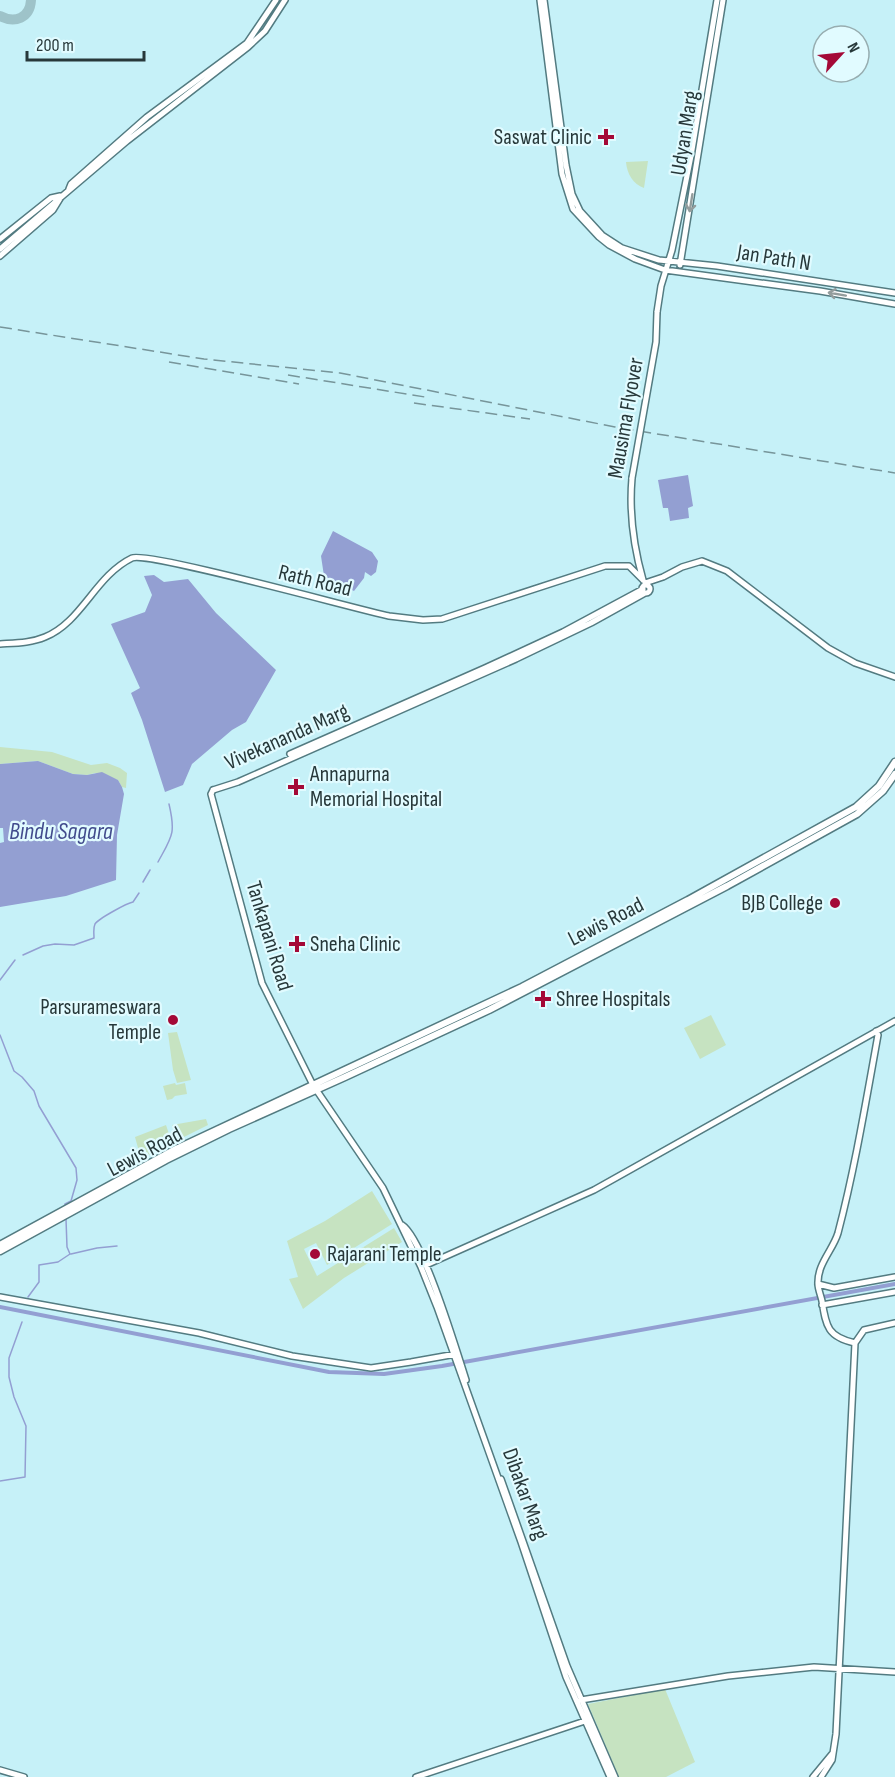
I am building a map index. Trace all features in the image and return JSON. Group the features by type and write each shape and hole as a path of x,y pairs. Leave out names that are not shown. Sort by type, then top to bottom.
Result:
{"main road":[{"name":"Lewis Road","path":"0,1251 74,1208 221,1133 522,987 840,817 856,807 879,786 895,762"},
{"name":"Lewis Road","path":"311,1089 489,1010 727,886 857,814 881,794 895,774"},
{"name":"Lewis Road","path":"0,1245 19,1238"}],"street":[{"path":"0,249 247,43 276,0"},
{"path":"194,85 255,41 265,31 285,0"},
{"path":"542,0 562,174 573,209 586,225 609,245 665,270 820,291 895,304"},
{"name":"Jan Path N","path":"542,0 566,165 575,202 588,221 612,242 647,257 668,261 717,266 895,293"},
{"name":"Udyan Marg","path":"661,286 691,156 717,0"},
{"name":"Udyan Marg","path":"679,272 723,0"},
{"path":"0,239 51,198 62,196"},
{"path":"0,256 52,210 62,196"},
{"name":"Mausima Flyover","path":"645,586 631,505 632,478 656,342 661,286"},
{"name":"Rath Road","path":"0,644 36,640 57,631 104,578 136,557 184,565 389,616 423,620 442,619 605,566 629,566 645,586"},
{"name":"Vivekananda Marg","path":"213,790 238,782 308,748 556,640 645,586 682,567 702,561 727,571 828,648 868,669 895,677"},
{"name":"Tankapani Road","path":"213,790 212,794 259,974 311,1089"},
{"path":"426,1265 594,1190 895,1021"},
{"path":"855,1343 841,1340 832,1334 824,1318 818,1284 822,1264 837,1236 846,1199 878,1035 876,1031"},
{"name":"Dibakar Marg","path":"311,1089 383,1188 438,1306 566,1677 615,1777"},
{"name":"Dibakar Marg","path":"402,1225 409,1232 426,1265 442,1305 456,1356"},
{"path":"818,1284 834,1288 895,1277"},
{"path":"822,1303 895,1292"},
{"path":"0,1297 199,1333 292,1356 371,1368 456,1356"},
{"path":"817,1776 830,1765 836,1734 855,1343 864,1330 895,1323"},
{"name":"Dibakar Marg","path":"501,1486 581,1700 586,1720 610,1777"},
{"path":"581,1700 728,1676 814,1667 895,1672"},
{"path":"416,1777 586,1720"},
{"path":"0,1770 24,1777"}],"green space":[{"path":"648,161 644,188 631,178 626,162"},
{"path":"0,747 52,752 91,765 107,763 127,773 126,788 122,787 118,780 95,773 73,774 38,761 0,764"},
{"path":"711,1015 726,1045 700,1059 684,1028"},
{"path":"177,1032 191,1080 177,1083 168,1033"},
{"path":"175,1083 176,1085 185,1083 187,1094 167,1100 163,1086"},
{"path":"206,1119 208,1125 176,1141 172,1125"},
{"path":"166,1125 172,1143 149,1155 147,1152 137,1156 138,1148 135,1137"},
{"path":"372,1191 392,1224 327,1265 316,1243 304,1249 317,1276 394,1228 402,1242 344,1278 303,1309 289,1279 298,1277 287,1241 325,1221"},
{"path":"665,1689 695,1762 666,1777 619,1777 588,1704"}],"water":[{"path":"688,475 693,506 688,508 689,518 670,521 668,508 663,508 658,480"},
{"path":"333,531 372,552 378,561 376,572 371,576 365,572 364,578 354,591 324,576 321,556"},
{"path":"154,575 164,582 188,579 216,613 276,670 246,722 232,730 192,764 183,785 165,792 131,693 140,688 111,624 145,612 152,595 144,576"},
{"name":"Bindu Sagara","path":"38,761 73,774 87,775 102,772 118,780 124,794 117,835 116,880 66,896 0,907 0,843 4,842 3,828 0,828 0,764"}],"waterway":[{"path":"158,862 167,846 172,829 169,804"},
{"path":"143,882 150,870"},
{"path":"23,955 43,946 74,945 94,938 95,924 133,902 139,893"},
{"path":"0,980 15,960"},
{"path":"0,1035 14,1071 34,1091 39,1106 76,1168 77,1180 71,1201 65,1204 65,1208"},
{"path":"28,1297 39,1282 39,1265 58,1262 70,1254 67,1247 66,1219"},
{"path":"71,1254 117,1246"},
{"path":"0,1307 329,1372 384,1374 442,1366 895,1284"},
{"path":"0,1481 25,1477 26,1426 14,1397 9,1377 9,1358 22,1322"}],"taxiway":[{"path":"0,16 11,19 21,18 28,11 31,0"}],"railway":[{"path":"0,327 204,359 340,373 615,427 895,473"},
{"path":"169,362 299,384"},
{"path":"288,375 425,397"},
{"path":"414,403 530,419"}],"place":[{"name":"Saswat Clinic","path":"606,137"},
{"name":"Annapurna Memorial Hospital","path":"296,787"},
{"name":"BJB College","path":"835,903"},
{"name":"Sneha Clinic","path":"297,944"},
{"name":"Shree Hospitals","path":"543,999"},
{"name":"Parsurameswara Temple","path":"173,1020"},
{"name":"Rajarani Temple","path":"315,1254"}]}
